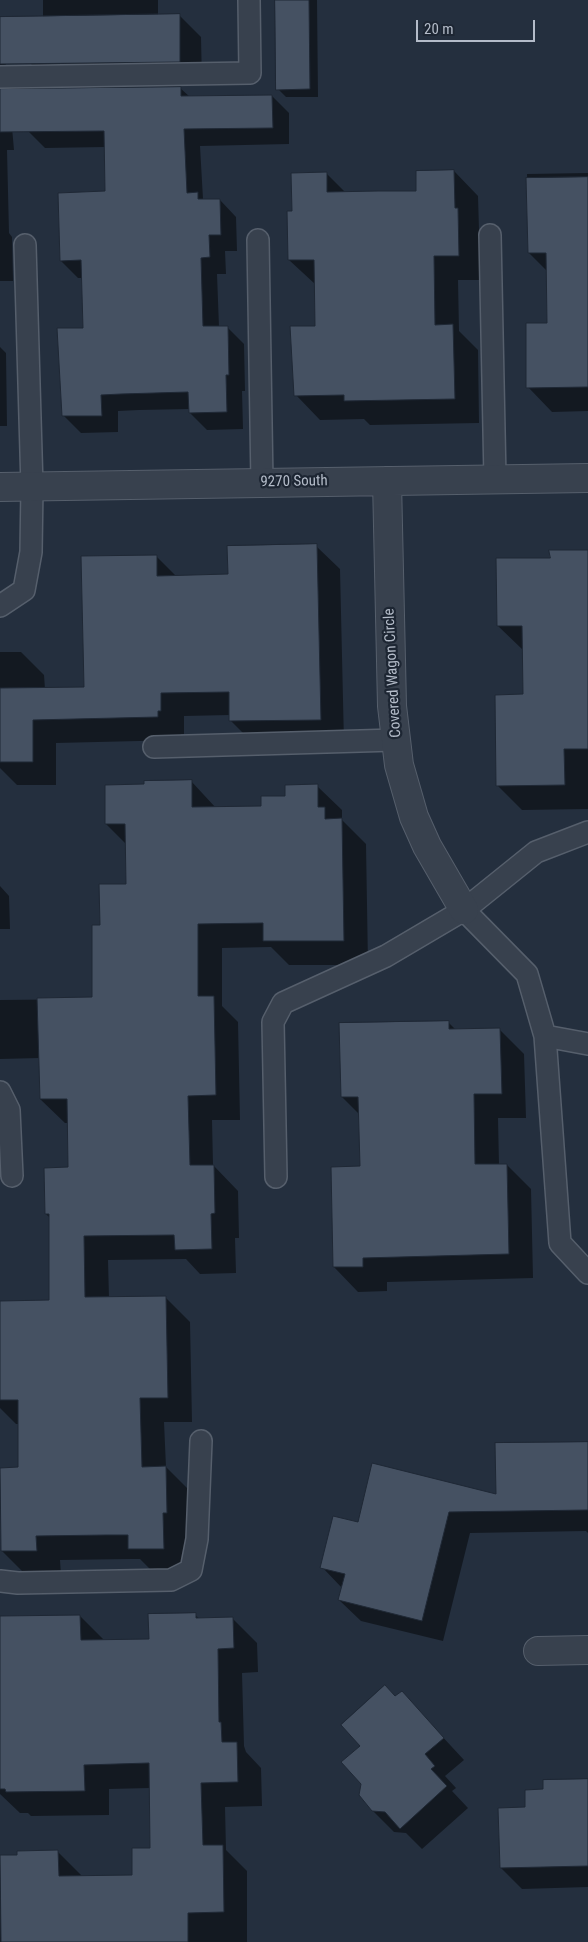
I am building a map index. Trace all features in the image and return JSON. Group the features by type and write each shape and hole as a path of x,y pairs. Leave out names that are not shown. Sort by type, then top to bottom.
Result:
{"street":[{"name":"9270 South","path":"0,487 588,478"},
{"name":"Covered Wagon Circle","path":"387,481 392,706 395,740 404,783 414,817 427,846 464,910"},
{"path":"538,1651 588,1650"}],"lane":[{"path":"0,77 250,74 249,0"},
{"path":"490,236 495,479"},
{"path":"258,240 262,483"},
{"path":"0,606 24,590 31,552 32,487 25,245"},
{"path":"154,747 395,740"},
{"path":"276,1177 273,1022 283,1003 386,956 464,910 536,852 588,832"},
{"path":"464,910 527,974 545,1036 560,1243 588,1274"},
{"path":"545,1036 588,1044"},
{"path":"0,1092 9,1110 12,1176"},
{"path":"0,1581 18,1584 171,1580 191,1570 197,1540 201,1440"}],"building":[{"path":"275,0 309,0 310,89 276,90"},
{"path":"180,14 180,62 0,64 0,17"},
{"path":"181,87 181,96 272,95 273,128 184,129 187,193 198,192 198,199 220,199 221,235 209,235 210,257 201,258 203,326 228,326 229,375 226,375 227,412 189,413 188,392 101,395 102,416 62,416 57,328 83,328 81,260 60,261 58,193 105,191 104,131 0,132 0,89"},
{"path":"454,170 455,208 458,208 459,256 434,256 435,325 453,324 455,399 344,401 344,395 294,396 290,326 315,326 314,260 288,260 287,211 292,211 291,173 327,172 327,192 416,191 416,171"},
{"path":"588,177 588,387 526,388 526,323 547,323 546,253 528,253 526,178"},
{"path":"317,544 321,720 229,721 229,692 161,693 161,711 158,711 158,717 33,720 33,762 0,762 0,688 84,687 81,556 157,555 157,576 228,574 227,546"},
{"path":"549,550 588,550 588,749 564,749 565,785 496,786 495,695 523,694 522,626 497,626 496,558 550,558"},
{"path":"192,780 192,807 261,806 261,796 285,796 285,785 318,784 318,807 325,807 325,819 342,818 344,941 263,941 263,923 198,924 198,996 214,996 216,1095 188,1096 190,1165 214,1165 215,1213 211,1214 212,1249 175,1250 174,1235 84,1236 85,1297 166,1296 168,1398 140,1398 142,1467 166,1466 167,1513 163,1513 164,1549 128,1549 128,1535 106,1535 36,1536 37,1551 1,1551 0,1468 18,1467 18,1400 0,1400 0,1301 49,1300 49,1214 45,1214 44,1168 68,1167 67,1099 40,1099 37,998 92,997 92,925 100,925 99,884 126,884 125,824 105,824 105,785 144,784 144,781"},
{"path":"449,1021 449,1029 500,1028 502,1094 474,1094 475,1164 507,1164 509,1254 363,1258 363,1267 333,1267 331,1167 360,1166 358,1097 341,1097 339,1023"},
{"path":"588,1442 588,1510 449,1512 422,1621 338,1600 345,1574 320,1568 333,1516 358,1522 372,1463 496,1494 495,1443"},
{"path":"196,1613 196,1618 233,1617 234,1648 218,1649 219,1722 221,1722 222,1742 237,1742 238,1782 201,1783 203,1845 223,1845 224,1912 188,1913 188,1942 1,1942 0,1855 17,1855 17,1851 58,1850 59,1876 132,1875 132,1848 150,1848 149,1763 84,1765 85,1791 6,1792 5,1789 0,1789 0,1616 80,1615 81,1640 149,1639 148,1614"},
{"path":"385,1685 395,1696 402,1691 444,1738 425,1754 435,1766 431,1769 447,1786 400,1829 385,1812 372,1811 359,1795 361,1784 341,1762 360,1746 341,1725"},
{"path":"588,1779 588,1866 500,1868 498,1808 525,1807 525,1790 543,1789 543,1780"}]}
